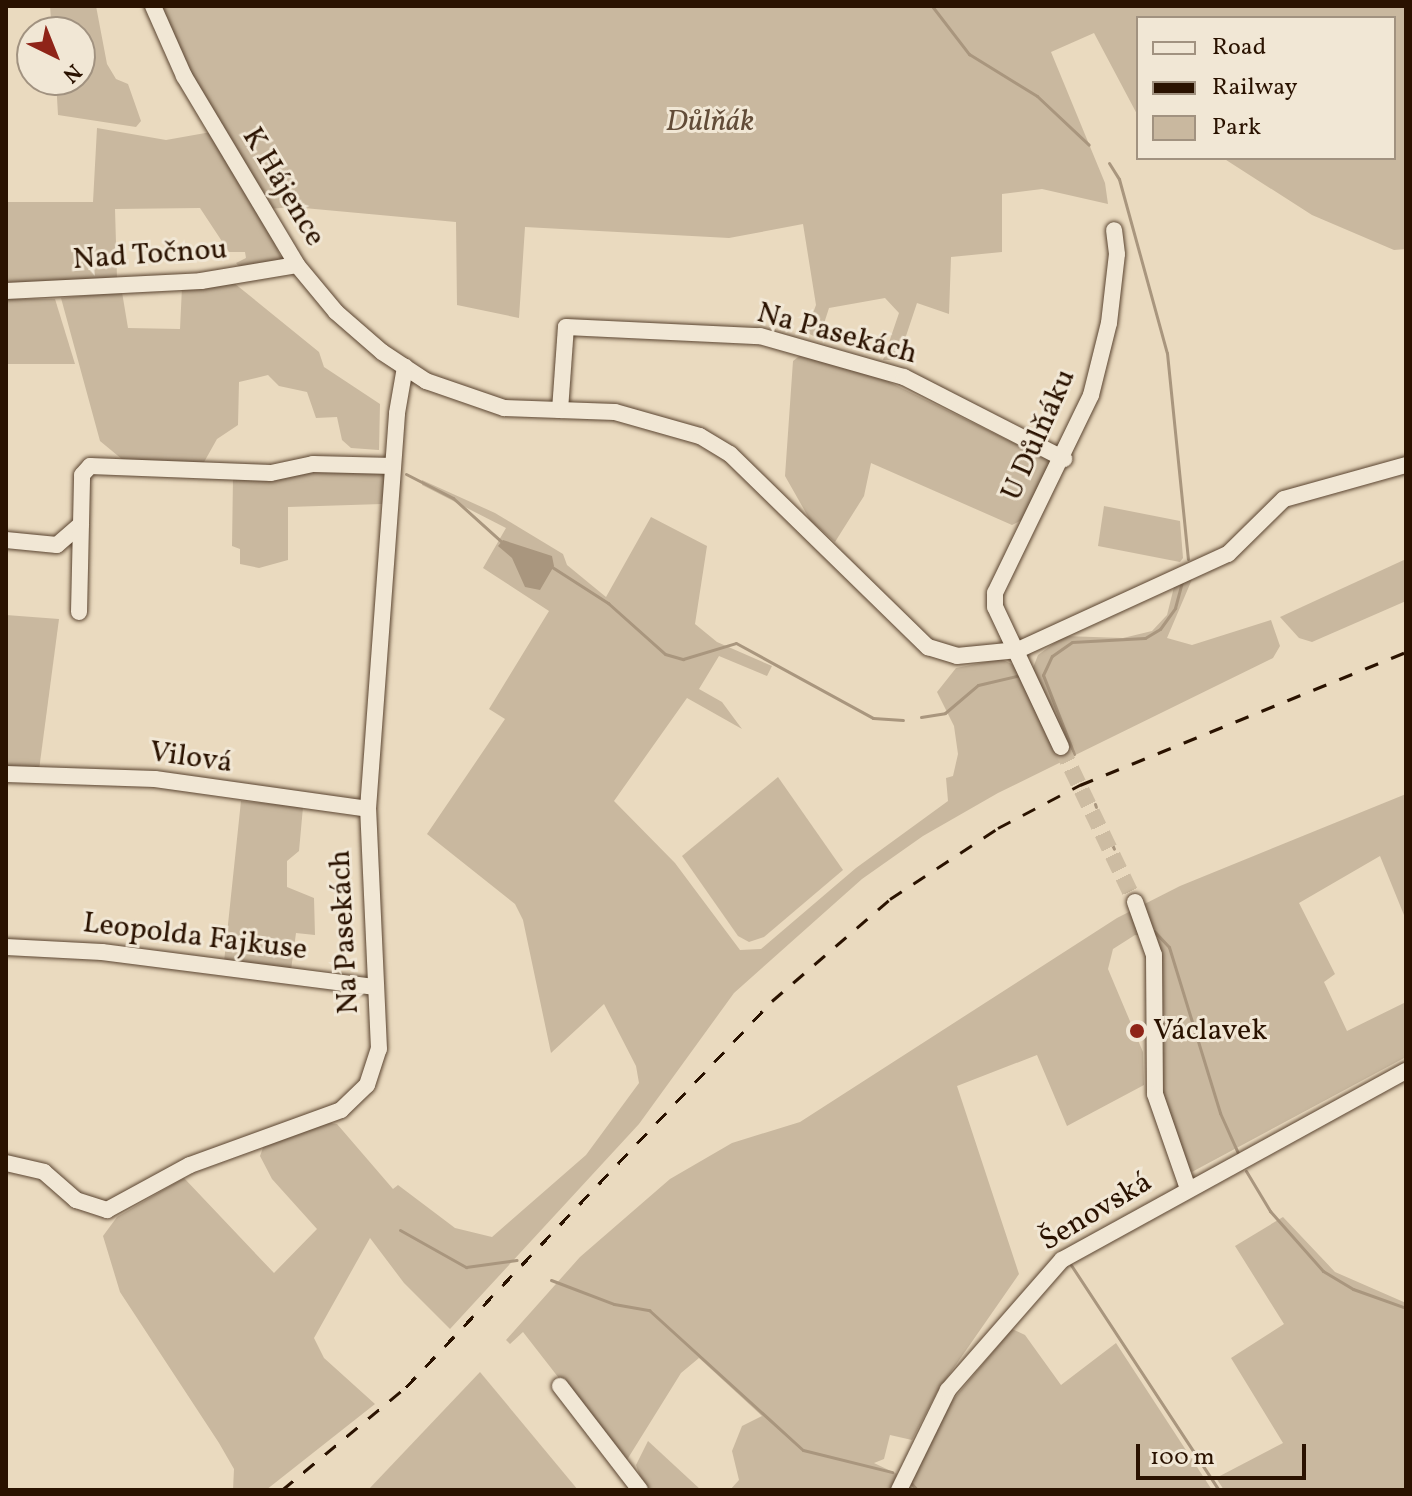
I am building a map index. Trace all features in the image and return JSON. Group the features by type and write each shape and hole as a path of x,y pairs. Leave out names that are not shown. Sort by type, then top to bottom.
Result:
{"street":[{"name":"K Hájence","path":"153,6 184,76 268,209 297,265 336,312 405,367"},
{"name":"U Důlňáku","path":"1061,747 1029,673 995,607 995,593 1064,459 1091,395 1109,323 1117,254 1114,230"},
{"name":"Nad Točnou","path":"6,291 201,281 297,265"},
{"name":"Na Pasekách","path":"560,410 566,327 760,336 904,377 1064,459"},
{"name":"Na Pasekách","path":"6,1163 44,1172 90,1207 107,1210 122,1205 190,1165 320,1119 355,1099 367,1085 379,1049 368,809 393,466 405,367"},
{"path":"405,367 426,381 504,408 615,412 700,436 730,454 928,647 957,656 1018,650 1228,554 1284,499 1406,465"},
{"path":"79,612 82,475 96,465 271,473 313,464 393,466"},
{"path":"57,545 81,524"},
{"path":"6,540 57,545 80,563"},
{"name":"Vilová","path":"6,774 155,779 368,809"},
{"path":"1135,902 1154,955 1155,1094 1188,1189"},
{"name":"Leopolda Fajkuse","path":"6,947 102,952 376,987"},
{"name":"Šenovská","path":"899,1490 948,1390 1039,1281 1081,1247 1406,1071"},
{"path":"560,1386 640,1490"}],"green space":[{"path":"50,6 96,6 107,64 116,79 128,84 141,121 136,127 58,115 57,96 96,96 96,16 51,16"},
{"name":"Důlňák","path":"153,6 1406,6 1406,249 1394,250 1312,215 1226,160 1396,160 1396,16 1136,16 1136,112 1094,33 1051,52 1105,183 1108,204 1042,189 1002,194 1002,252 951,257 949,314 917,303 898,360 883,360 899,313 885,298 829,308 819,339 806,332 816,305 803,224 729,238 525,227 519,318 457,305 456,222 293,207 268,209"},
{"path":"97,128 166,140 211,132 250,203 258,206 283,262 244,272 236,263 246,258 245,252 229,252 200,208 115,209 117,278 6,285 6,202 93,202"},
{"path":"234,283 319,352 324,367 380,404 379,450 351,448 342,440 337,417 316,418 307,392 279,386 268,375 239,382 238,425 217,439 203,464 123,460 100,441 61,298 122,292 128,328 180,329 182,287"},
{"path":"6,299 55,299 75,364 6,364"},
{"path":"802,354 887,381 1053,462 1024,519 1012,525 871,463 864,496 835,542 810,520 785,476 793,361"},
{"path":"310,471 385,472 382,504 288,507 288,560 259,568 240,564 240,549 232,546 233,478"},
{"path":"422,480 495,513 563,554 567,565 606,597 651,517 707,546 695,624 717,642 772,666 767,676 719,656 699,689 722,702 742,729 687,698 614,801 675,863 740,950 761,949 856,868 948,801 946,778 953,776 958,754 954,726 937,692 956,668 1001,659 1016,666 1048,739 1060,734 1031,673 1038,655 1064,636 1123,638 1152,631 1167,615 1174,587 1193,577 1167,638 1192,645 1271,620 1280,646 1273,658 998,793 923,836 862,879 734,993 639,1124 450,1329 404,1283 370,1238 314,1338 324,1358 375,1404 266,1490 233,1490 234,1469 120,1292 103,1236 117,1217 184,1178 274,1273 317,1229 272,1179 260,1156 264,1145 324,1122 337,1124 393,1189 398,1185 455,1228 492,1237 586,1155 639,1083 636,1066 604,1004 551,1053 523,920 515,904 427,834 505,719 489,709 549,611 483,568 506,528 422,485"},
{"path":"1104,506 1180,521 1183,558 1180,562 1098,546"},
{"path":"1406,559 1406,601 1312,642 1299,638 1280,617"},
{"path":"6,615 59,619 39,770 11,769 6,764"},
{"path":"778,777 843,870 764,937 749,942 738,936 682,856"},
{"path":"1406,794 1406,920 1380,856 1299,903 1335,974 1324,982 1347,1031 1406,1002 1406,1057 1190,1173 1160,1092 1157,937 1135,935 1113,949 1108,969 1143,1052 1144,1085 1067,1126 1037,1055 957,1086 1019,1274 937,1392 912,1440 890,1435 884,1459 874,1463 897,1474 891,1490 730,1490 739,1480 732,1451 742,1426 762,1416 699,1358 681,1373 625,1463 523,1332 510,1344 506,1340 580,1257 670,1179 732,1143 800,1122 1117,918 1180,886"},
{"path":"241,801 303,807 299,851 287,861 287,887 314,898 315,935 296,933 291,970 224,962"},
{"path":"1283,1217 1335,1272 1406,1303 1406,1490 1224,1490 1216,1478 1283,1443 1231,1358 1284,1324 1235,1246"},
{"path":"1012,1329 1025,1335 1061,1385 1116,1343 1212,1490 907,1490 947,1407"},
{"path":"480,1372 578,1490 368,1490"},
{"path":"648,1441 701,1490 645,1490 636,1465"}],"shaded area":[{"path":"503,540 552,556 554,566 540,590 525,587 512,558 498,546"}],"waterway":[{"path":"932,6 969,54 1037,96 1089,145"},
{"path":"1109,163 1119,179 1167,353 1188,559"},
{"path":"406,474 453,498 503,543"},
{"path":"552,567 608,603 665,654 683,659 736,643 873,718 903,720"},
{"path":"1074,754 1043,675 1052,656 1072,642 1145,638 1160,629 1175,608 1182,582"},
{"path":"921,717 945,713 978,685 1021,675"},
{"name":"U Důlňáku","path":"1108,836 1114,849"},
{"path":"1154,931 1169,947 1220,1113 1238,1153"},
{"path":"1246,1171 1270,1211 1323,1271 1353,1289 1406,1308"},
{"path":"400,1230 466,1267 517,1260"},
{"path":"1071,1265 1219,1490"},
{"path":"551,1280 614,1304 649,1310 803,1450 892,1472"},
{"path":"911,1483 917,1490"}],"tunnel":[{"path":"1061,747 1135,902"}],"railway":[{"path":"282,1490 406,1387 772,1001 890,899 998,828 1080,785 1406,652"}],"place":[{"name":"Václavek","path":"1137,1031"}]}
